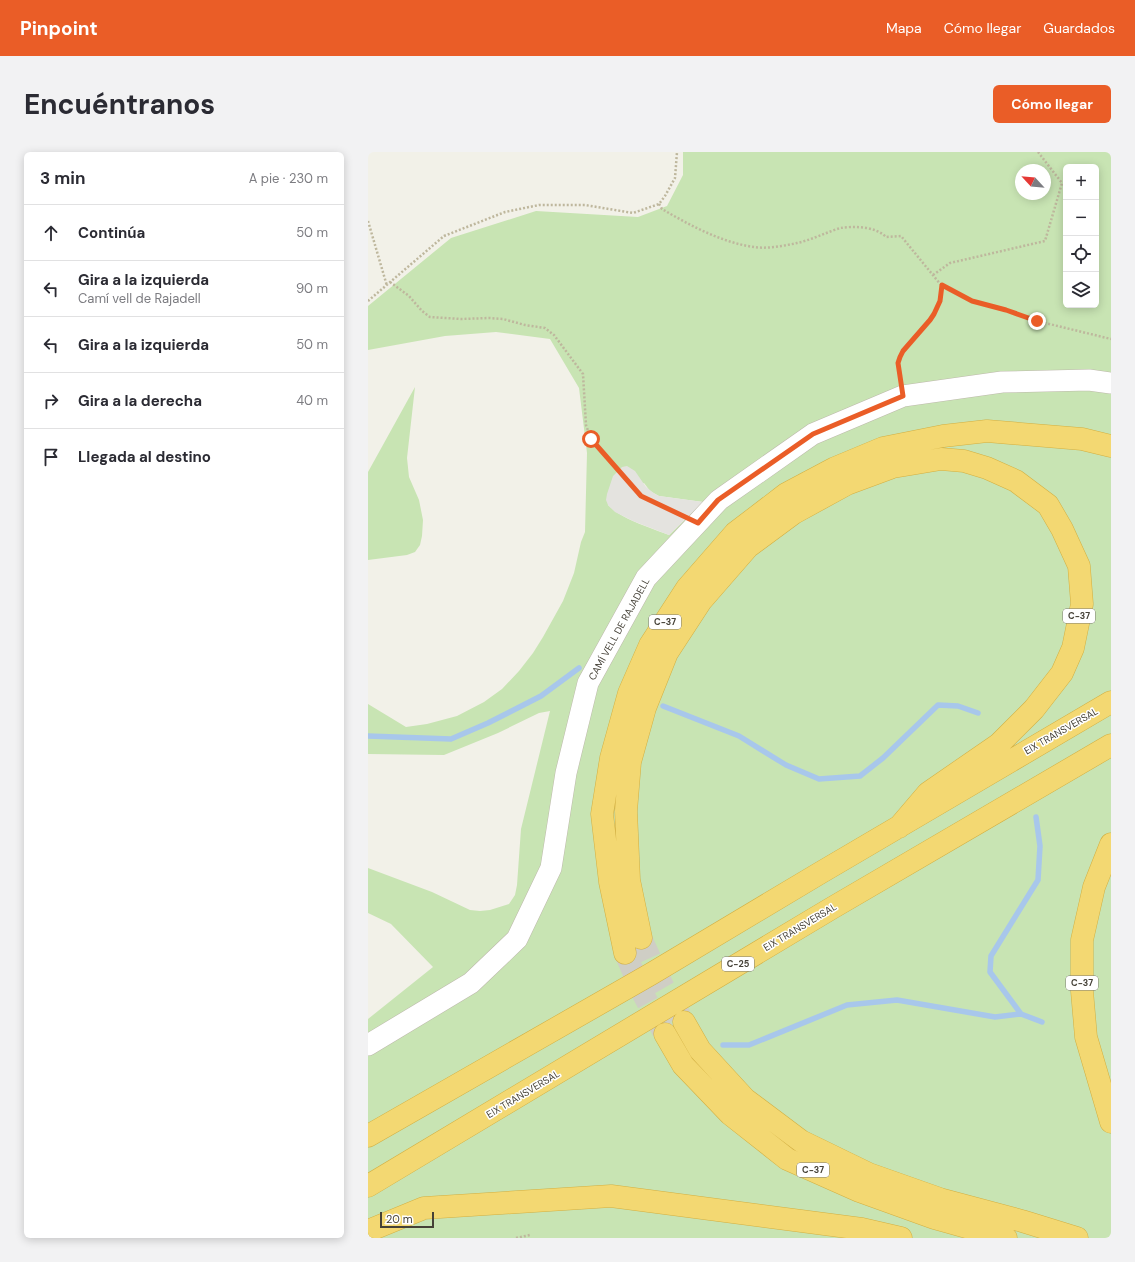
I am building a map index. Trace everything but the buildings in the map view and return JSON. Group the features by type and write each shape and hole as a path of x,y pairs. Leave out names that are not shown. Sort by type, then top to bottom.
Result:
{"highway":[{"name":"C-37","path":"625,953 610,882 602,814 611,758 629,693 650,645 687,588 735,533 786,494 835,468 883,448 943,436 987,431 1082,439 1111,446"},
{"name":"C-37","path":"640,938 629,880 626,811 630,762 645,708 667,653 701,601 748,547 794,513 847,484 893,467 941,459 964,461 987,468 1016,482 1048,505 1062,529 1079,566 1082,604 1073,648 1062,673 1034,709 999,744 928,794 899,827"},
{"name":"EIX TRANSVERSAL","path":"368,1136 651,974 1111,702"},
{"name":"EIX TRANSVERSAL","path":"368,1186 832,908 1111,745"},
{"name":"C-37","path":"1111,844 1094,887 1082,940 1082,991 1086,1037 1111,1122"},
{"name":"C-37","path":"684,1022 700,1050 745,1099 801,1141 869,1174 933,1197 1022,1221 1077,1238"},
{"name":"C-37","path":"665,1034 683,1065 730,1114 787,1159 859,1191 934,1218 1006,1238"},
{"path":"368,1231 424,1208 611,1196 862,1229 901,1238"}],"street":[{"name":"CAMÍ VELL DE RAJADELL","path":"368,1045 471,983 517,939 551,868 566,773 588,683 646,578 718,500 813,434 903,396 1002,382 1089,380 1111,383"}],"path":[{"path":"368,301 444,236 505,212 538,205 570,205 633,214 659,204 675,178 676,152"},
{"path":"933,275 950,263 1044,241 1062,184 1038,152"},
{"path":"659,204 662,209 708,233 728,241 754,247 773,247 797,243 846,227 859,227 882,232 886,237 901,236 942,285 972,301 1006,310 1037,321 1111,339"},
{"path":"368,221 387,286"},
{"path":"390,282 409,296 422,311 430,317 503,319 525,325 545,328 554,335 583,374 586,425 591,439 641,496 698,523"},
{"path":"903,396 898,363 900,357 903,351 934,314 940,301 942,285"},
{"path":"516,1238 530,1235"}],"green space":[{"path":"683,152 1111,152 1111,1238 368,1238 368,1019 433,967 391,924 368,913 368,868 432,892 470,910 490,910 509,904 515,895 521,829 550,711 539,713 498,733 444,755 368,754 368,704 406,727 427,724 457,716 484,702 502,689 519,671 543,637 563,601 574,573 581,542 585,532 587,453 579,388 550,339 496,332 445,336 368,350 368,306 451,238 536,211 638,217 667,206 683,175","holes":["644,483 650,491 659,496 703,502 669,535 628,519 620,515 608,505"]},
{"path":"415,387 407,458 409,477 419,500 423,520 420,545 415,552 407,555 368,560 368,472"}],"shaded area":[{"path":"627,466 635,471 646,487 659,496 703,502 669,535 633,521 615,512 608,505 606,500 613,476 622,467"}],"waterway":[{"path":"368,736 451,739 488,723 541,696 579,668"},
{"path":"663,706 739,736 786,765 819,779 860,776 883,758 938,705 958,706 978,713"},
{"path":"1021,1014 990,972 991,956 1038,880 1040,846 1036,817"},
{"path":"723,1045 749,1045 847,1005 897,1000 995,1017 1021,1014 1042,1022"}],"tunnel":[{"path":"641,938 663,986 682,1019"},
{"path":"625,953 643,994 663,1031"}],"route":[{"path":"591,439 619,469 641,496 698,523 718,500 813,434 903,396 898,363 900,357 903,351 934,314 940,301 942,285 972,301 1006,310 1037,321"}]}
